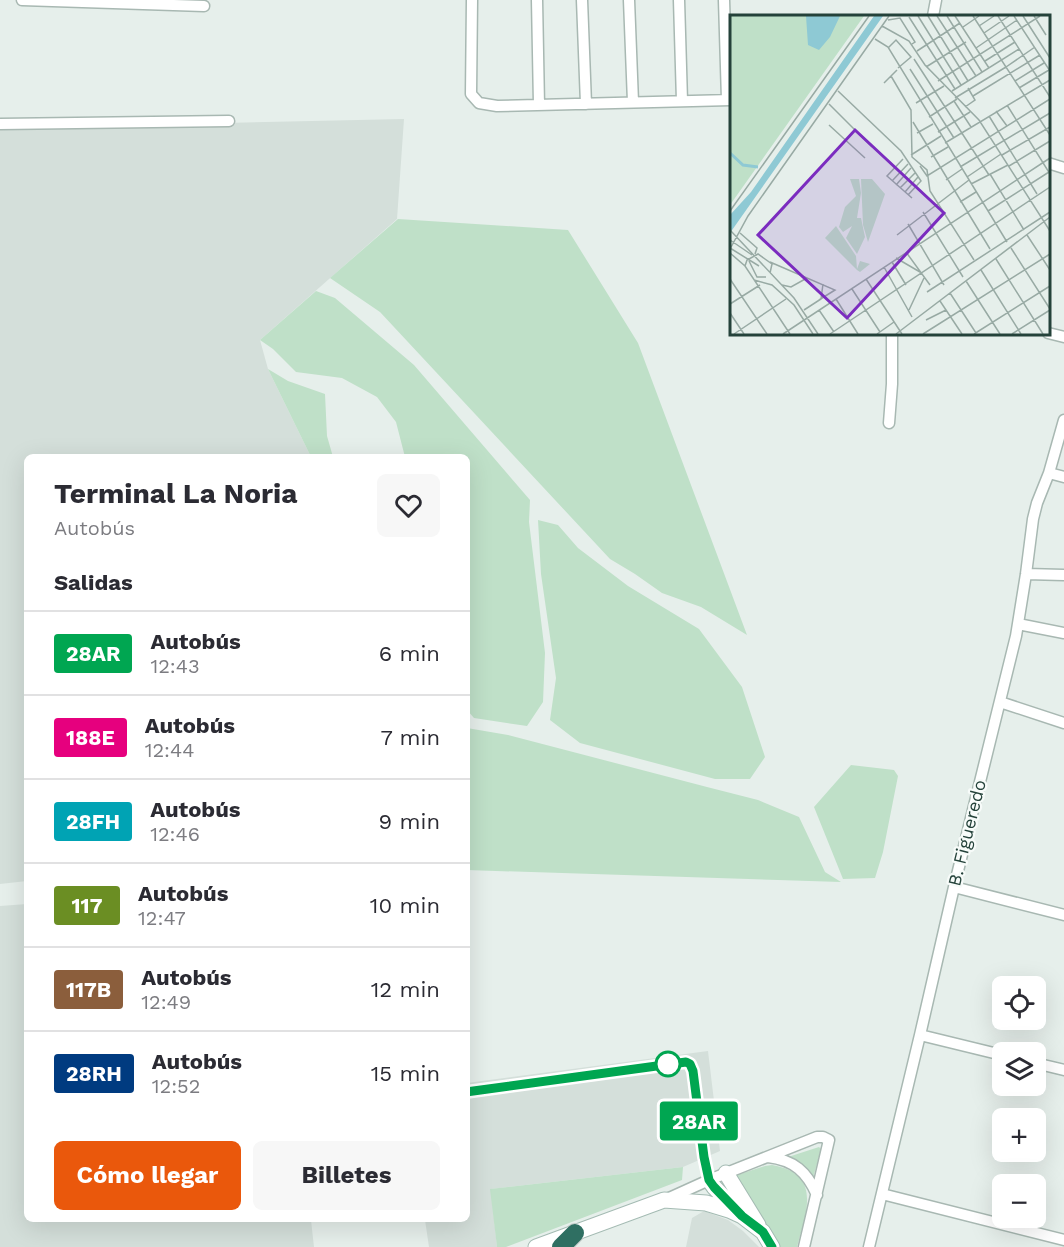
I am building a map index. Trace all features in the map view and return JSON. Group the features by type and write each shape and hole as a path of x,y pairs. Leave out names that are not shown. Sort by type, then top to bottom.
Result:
{"highway":[{"path":"561,1247 575,1233"}],"street":[{"path":"22,0 204,6"},
{"path":"472,0 471,94 479,103 487,105 729,100 724,0"},
{"path":"537,0 539,105"},
{"path":"582,0 586,104"},
{"path":"629,0 633,102"},
{"path":"679,0 682,101"},
{"path":"933,15 936,0"},
{"path":"0,124 230,121"},
{"path":"1049,164 1064,168"},
{"path":"1049,333 1064,337"},
{"path":"889,423 892,334"},
{"name":"B. Figueredo","path":"869,1247 1018,624 1033,519 1064,420"},
{"path":"1049,473 1064,477"},
{"path":"1026,574 1064,575"},
{"path":"1018,624 1064,633"},
{"path":"1000,702 1064,723"},
{"path":"954,887 1064,915"},
{"path":"920,1035 992,1053"},
{"path":"1046,1066 1064,1070"},
{"path":"536,1247 664,1200 817,1137 823,1137 829,1140 804,1247"},
{"path":"767,1157 778,1158 798,1167 811,1182 817,1195"},
{"path":"726,1173 772,1247"},
{"path":"709,1180 742,1216 763,1232"},
{"path":"882,1194 1064,1240"},
{"path":"664,1200 706,1203 742,1216"}],"shaded area":[{"path":"404,119 397,219 260,340 268,369 310,454 24,454 24,881 0,884 0,128"},
{"path":"24,904 24,1222 311,1222 314,1247 0,1247 0,906"},
{"path":"708,1051 720,1151 683,1167 491,1189 497,1247 429,1247 425,1222 470,1222 470,1083"},
{"path":"704,1211 728,1220 759,1247 686,1247 692,1218"}],"green space":[{"path":"398,219 568,230 638,343 747,635 701,607 662,593 610,559 380,312 330,278"},
{"path":"316,291 335,298 414,365 530,500 529,522 545,653 543,702 527,726 474,718 470,713 470,454 404,454 396,422 377,397 342,378 296,372 273,349 260,340"},
{"path":"268,369 288,381 325,394 327,436 332,454 310,454"},
{"path":"538,520 558,525 578,548 628,586 699,629 742,687 765,757 750,779 715,779 580,743 550,720 556,678 541,574"},
{"path":"470,729 508,735 758,800 799,817 825,872 841,882 470,870"},
{"path":"851,765 894,770 898,776 883,852 875,878 843,879 814,807"},
{"path":"819,1147 821,1149 813,1178 788,1157"},
{"path":"772,1165 788,1170 799,1177 805,1186 806,1208 797,1247 779,1247 731,1177"},
{"path":"683,1167 682,1180 506,1247 497,1247 490,1189"}],"bus line":[{"name":"28AR","path":"470,1091 686,1062 690,1064 693,1071 709,1180 742,1216 763,1232 772,1247"}]}
